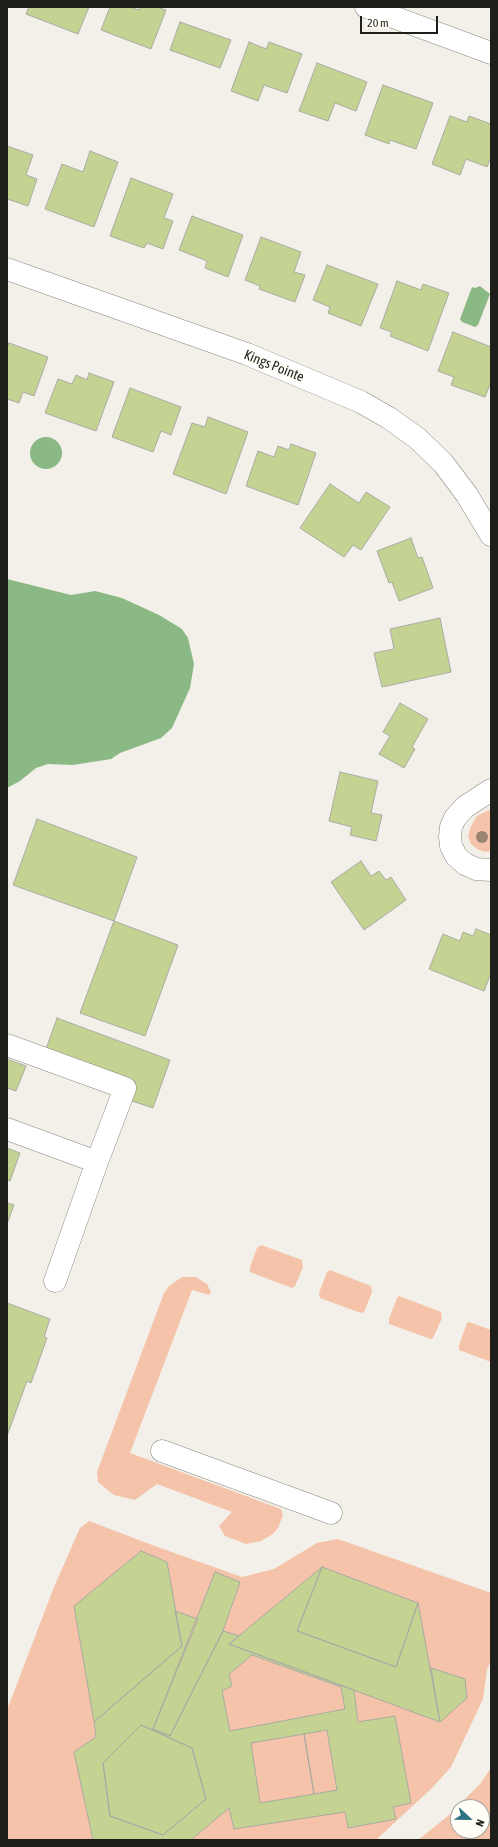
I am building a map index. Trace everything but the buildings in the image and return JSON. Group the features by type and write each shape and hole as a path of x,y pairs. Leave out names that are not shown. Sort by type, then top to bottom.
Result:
{"street":[{"path":"366,7 491,52"},
{"name":"Kings Pointe","path":"7,269 247,354 361,402 390,418 422,443 443,463 467,495 491,535"},
{"path":"491,790 465,807 455,818 451,827 450,837 451,846 456,856 465,864 476,869 491,870"},
{"path":"7,1045 125,1088 55,1281"},
{"path":"7,1129 97,1162"},
{"path":"162,1451 331,1513"}],"shaded area":[{"path":"480,286 490,294 478,325 475,327 462,322 460,319 472,287 475,288"},
{"path":"46,437 57,442 62,453 57,464 46,469 35,464 30,453 35,442"},
{"path":"7,579 71,595 95,591 122,598 159,615 182,629 188,638 194,664 190,688 172,728 161,738 120,753 111,759 73,765 48,764 36,768 20,781 7,788"},
{"path":"491,809 491,851 485,852 477,849 471,844 468,836 471,826 477,816"},
{"path":"261,1245 302,1260 303,1267 295,1286 292,1288 250,1272 250,1267 257,1248"},
{"path":"330,1270 371,1286 372,1292 364,1312 361,1313 320,1298 319,1293 327,1272"},
{"path":"182,1277 196,1277 207,1284 211,1292 209,1295 192,1290 130,1453 281,1509 283,1515 278,1528 273,1534 261,1541 246,1544 225,1536 219,1526 232,1512 157,1484 135,1500 114,1495 98,1482 97,1472 164,1293 169,1286"},
{"path":"399,1296 441,1312 442,1318 433,1338 431,1339 389,1324 389,1319"},
{"path":"469,1322 491,1330 491,1362 459,1350 459,1345 467,1323"},
{"path":"89,1521 242,1577 274,1569 317,1543 338,1539 491,1593 491,1660 487,1670 483,1699 451,1767 432,1788 376,1840 7,1840 7,1710 54,1587 80,1528"},
{"path":"491,1768 491,1840 418,1840 450,1814 450,1839 490,1839 490,1799 465,1799 480,1784"}]}
